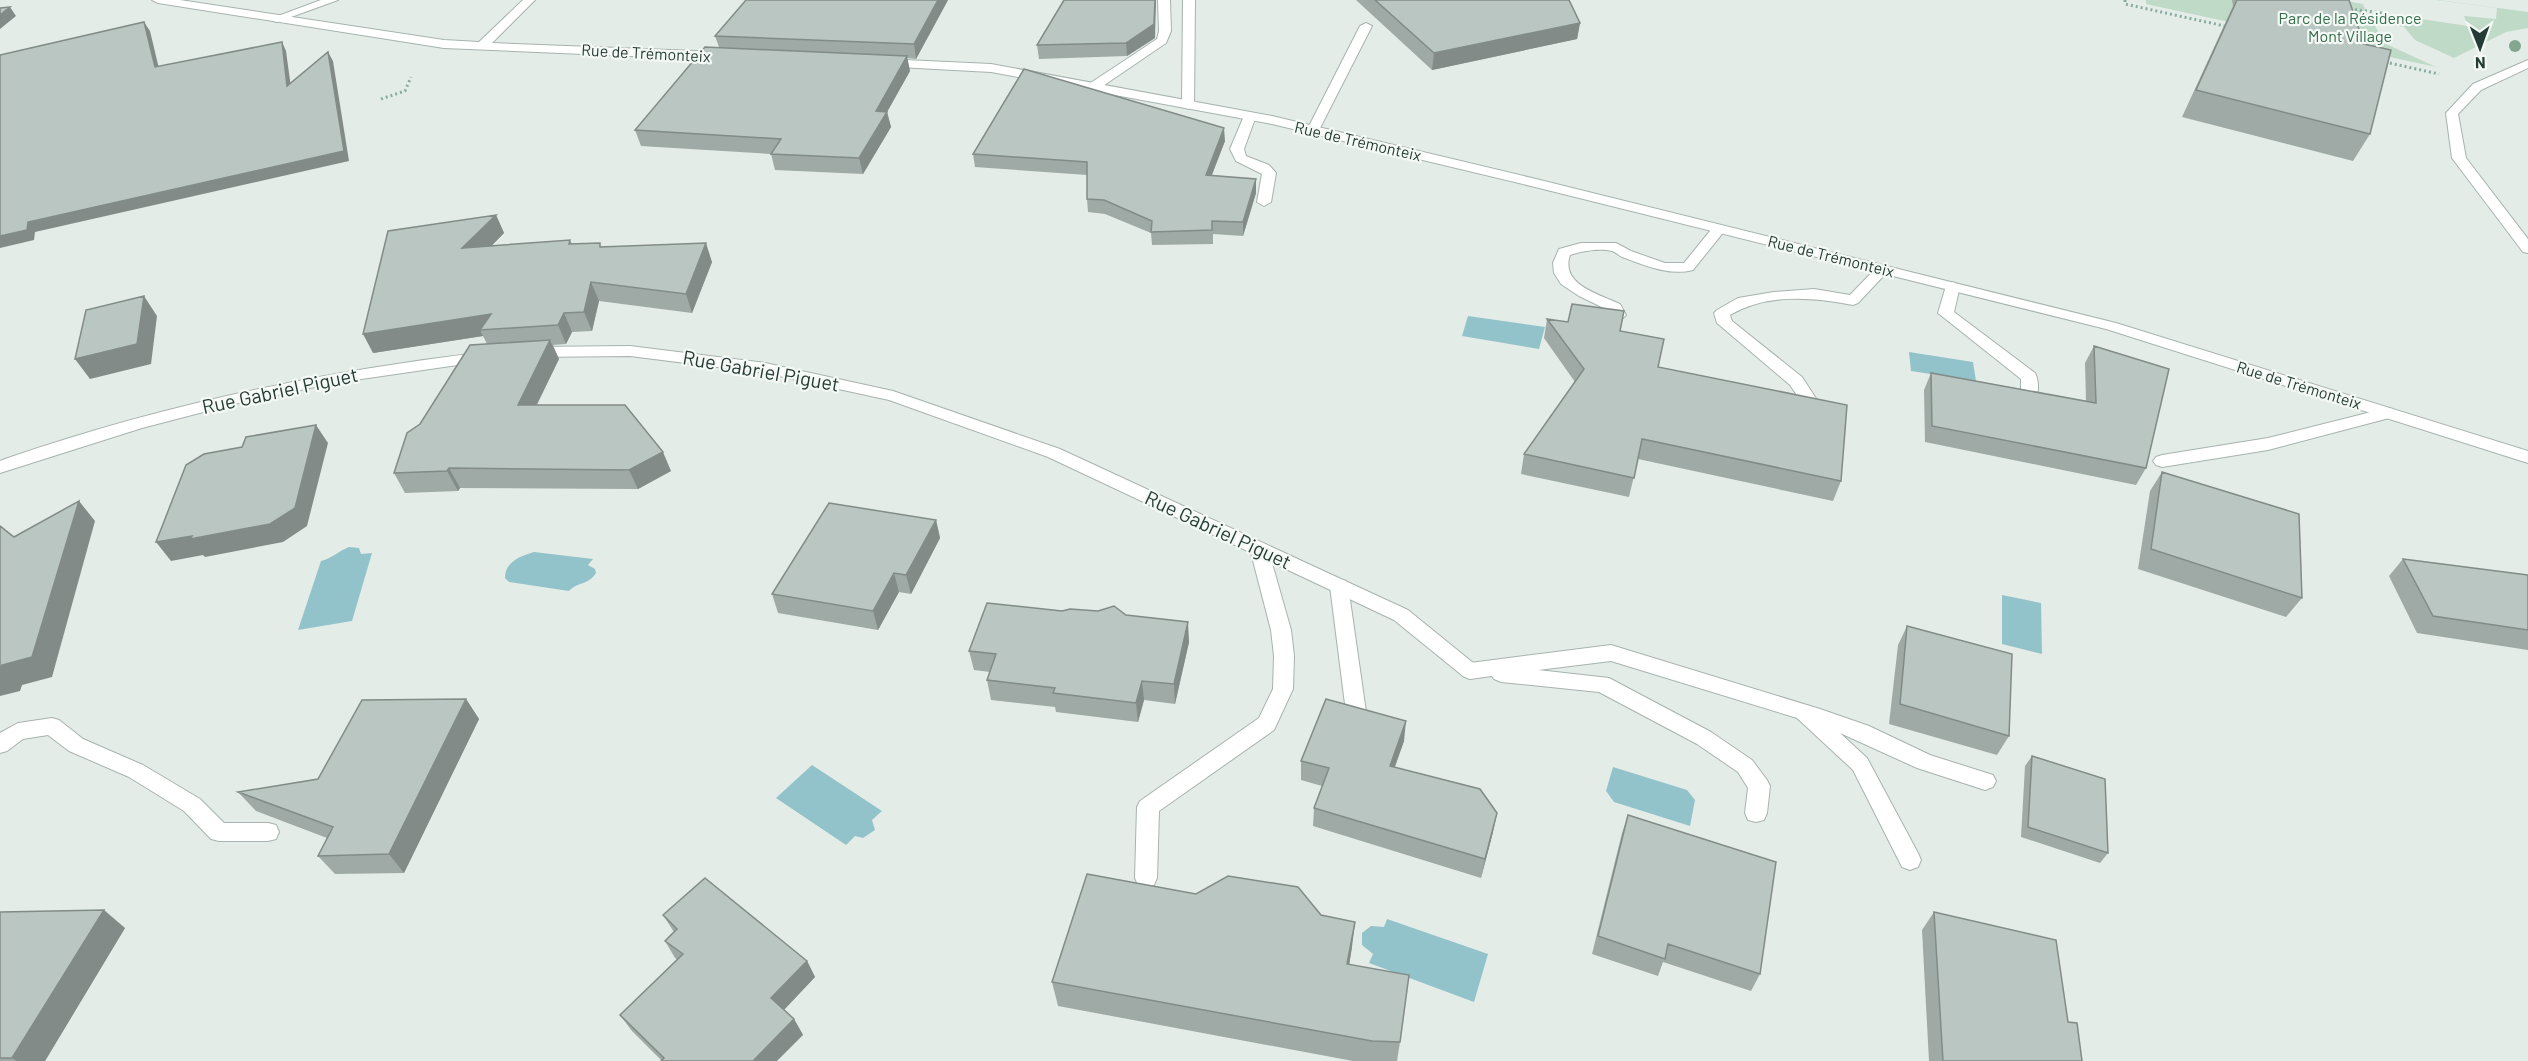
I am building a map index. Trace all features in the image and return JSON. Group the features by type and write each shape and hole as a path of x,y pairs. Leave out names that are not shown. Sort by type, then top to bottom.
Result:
{"street":[{"name":"Rue de Trémonteix","path":"158,0 394,38 482,46 739,57"},
{"path":"276,18 332,0"},
{"path":"482,46 529,0"},
{"path":"1093,87 1162,41 1165,31 1164,0"},
{"path":"1188,105 1189,0"},
{"path":"1313,130 1366,26"},
{"name":"Rue de Trémonteix","path":"866,63 992,68 1313,130 2111,326 2528,457"},
{"path":"2528,63 2476,87 2452,113 2459,158 2528,249"},
{"path":"1250,116 1237,149 1241,158 1264,168 1269,173 1264,202"},
{"path":"1618,315 1615,307 1570,286 1560,273 1559,260 1564,252 1581,247 1616,247 1626,254 1665,267 1688,267 1719,229"},
{"path":"1811,403 1796,381 1725,323 1722,313 1743,301 1774,296 1814,293 1853,300 1883,269"},
{"path":"1953,286 1946,313 2029,376 2029,397"},
{"name":"Rue Gabriel Piguet","path":"0,467 139,423 267,391 424,363 506,355 630,351 765,368 893,396 1054,453 1401,615 1470,670"},
{"path":"2162,461 2268,444 2387,413"},
{"path":"1146,878 1148,807 1267,724 1282,689 1284,656 1281,630 1259,549"},
{"path":"1339,586 1356,712"},
{"path":"1470,670 1611,653 1804,712 1862,732 1924,762 1984,781"},
{"path":"1470,670 1602,684 1654,710 1745,766 1759,786 1756,813"},
{"path":"1804,712 1860,764 1910,860"},
{"path":"0,745 18,732 52,726 76,745 136,771 192,805 219,832 268,832"}],"path":[{"path":"2125,0 2125,4 2229,27"},
{"path":"2347,8 2382,13"},
{"path":"2379,60 2483,83"},
{"path":"381,99 405,91 408,87"}],"green space":[{"name":"Parc de la Résidence Mont Village","path":"2146,0 2340,0 2363,4 2369,20 2405,24 2401,16 2468,26 2464,16 2496,19 2497,8 2436,0 2439,0 2528,12 2528,28 2506,32 2454,58 2415,40 2404,27 2373,22 2384,43 2436,67 2146,4"}],"water":[{"path":"1468,316 1545,327 1539,349 1462,336"},
{"path":"1909,352 1973,362 1976,381 1911,371"},
{"path":"349,547 359,548 361,554 372,553 352,621 298,630 321,561"},
{"path":"534,552 593,559 588,565 595,569 596,573 590,580 569,591 509,582 505,578 510,564"},
{"path":"2002,595 2041,603 2042,654 2002,644"},
{"path":"812,765 882,811 872,820 875,830 863,838 855,836 846,845 776,798"},
{"path":"1613,767 1687,790 1695,800 1690,826 1614,802 1606,791"},
{"path":"1387,919 1488,954 1474,1002 1369,963 1373,954 1362,945 1362,933 1371,926 1384,927"}],"building":[{"path":"746,0 938,0 914,44 715,36"},
{"path":"1064,0 1155,0 1154,24 1126,43 1037,45"},
{"path":"1375,0 1569,0 1580,23 1434,53"},
{"path":"2237,0 2349,0 2364,44 2391,50 2370,134 2196,90"},
{"path":"10,7 0,15 0,8"},
{"path":"144,22 155,67 282,42 287,86 328,52 344,151 28,222 27,230 0,236 0,55"},
{"path":"705,47 907,56 876,111 887,112 859,158 771,154 781,139 635,130"},
{"path":"1024,69 1224,128 1206,175 1256,179 1243,222 1212,221 1212,230 1151,232 1152,221 1104,200 1087,199 1087,162 973,154"},
{"path":"496,215 462,248 570,240 569,244 600,243 600,247 706,243 686,294 591,282 584,312 564,313 558,325 480,330 491,314 363,334 388,231"},
{"path":"144,296 137,344 75,359 86,310"},
{"path":"1572,304 1624,311 1620,331 1664,339 1658,367 1847,405 1841,481 1642,439 1634,478 1524,454 1584,369 1547,319 1568,322"},
{"path":"550,340 518,405 625,405 663,452 629,470 449,468 447,471 394,473 407,433 420,424 470,345"},
{"path":"2094,346 2169,369 2146,468 1932,426 1931,373 2096,403"},
{"path":"316,425 295,508 270,524 190,539 192,536 156,542 186,465 204,454 242,447 246,437"},
{"path":"2162,472 2299,514 2302,598 2151,549"},
{"path":"79,501 32,657 2,665 0,672 0,526 14,537"},
{"path":"829,503 936,520 906,575 894,573 873,611 772,594"},
{"path":"2403,559 2528,575 2528,630 2433,616"},
{"path":"987,603 1062,611 1070,609 1098,611 1114,606 1126,615 1188,622 1174,684 1142,681 1136,703 1053,693 1055,688 987,680 996,654 969,651"},
{"path":"1907,626 2012,654 2009,736 1900,704"},
{"path":"466,699 389,854 318,856 333,827 238,792 318,779 362,700"},
{"path":"1326,699 1406,721 1390,766 1480,789 1497,813 1485,859 1314,808 1329,768 1301,761"},
{"path":"2032,756 2105,779 2108,853 2028,827"},
{"path":"1628,815 1776,862 1760,974 1668,944 1665,959 1598,936"},
{"path":"1087,874 1196,894 1228,876 1298,887 1321,915 1355,922 1347,964 1409,975 1400,1042 1372,1041 1052,982"},
{"path":"705,878 807,961 771,998 794,1019 753,1061 661,1061 664,1058 620,1015 683,954 665,941 677,929 663,915"},
{"path":"104,910 12,1058 0,1058 0,912"},
{"path":"1934,912 2056,940 2068,1022 2077,1023 2082,1061 1943,1061"}]}
